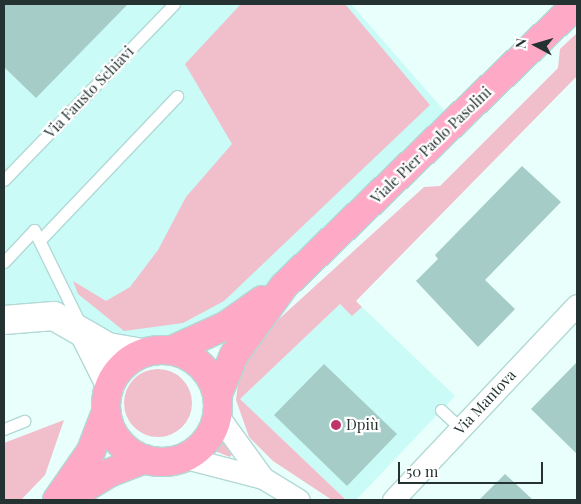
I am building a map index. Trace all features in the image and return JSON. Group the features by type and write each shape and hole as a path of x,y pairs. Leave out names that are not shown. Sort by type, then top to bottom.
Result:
{"main road":[{"name":"Viale Pier Paolo Pasolini","path":"218,405 234,355 284,286 577,4"},
{"name":"Viale Pier Paolo Pasolini","path":"172,350 227,324 284,286"},
{"path":"57,500 92,450 106,412 110,385 124,364 142,353 172,350 202,366 218,405 202,446 186,458 168,462 145,459 121,444 106,412"},
{"path":"65,500 110,473 145,459"}],"street":[{"name":"Via Mantova","path":"393,500 577,305"},
{"path":"4,320 54,316 108,347 142,353"},
{"path":"85,335 110,385"},
{"path":"218,405 263,478"},
{"path":"186,458 263,478 299,500"}],"lane":[{"name":"Via Fausto Schiavi","path":"4,180 174,4"},
{"path":"40,240 177,96"},
{"path":"4,262 34,230 85,335"},
{"path":"441,410 460,428"},
{"path":"4,430 24,421"}],"shaded area":[{"path":"4,4 351,4 454,122 284,286 166,349 142,353 85,335 4,320"},
{"path":"241,4 345,4 430,105 224,301 183,323 124,331 78,294 73,281 106,301 130,287 158,250 186,197 232,144 185,64"},
{"path":"577,33 577,76 356,301 362,307 352,316 340,304 240,399 346,500 332,500 273,461 249,437 236,400 240,366 257,339 424,187 440,186 558,68 560,49"},
{"path":"340,304 352,316 362,307 455,396 356,500 346,500 240,399"},
{"path":"158,369 171,372 182,379 189,390 192,403 189,416 182,427 171,434 158,437 145,434 134,427 127,416 124,403 127,390 134,379 145,372"},
{"path":"64,420 45,475 21,500 4,500 4,443"},
{"path":"219,433 234,452 230,457 207,448"}],"building":[{"path":"4,4 128,4 36,98 4,67"},
{"path":"522,166 561,202 485,280 515,309 478,347 416,281 438,259 435,255"},
{"path":"577,362 577,454 531,409"},
{"name":"Dpiù","path":"324,364 397,434 347,486 274,415"},
{"path":"505,474 533,500 479,500"}],"place":[{"name":"Dpiù","path":"336,425"}]}
